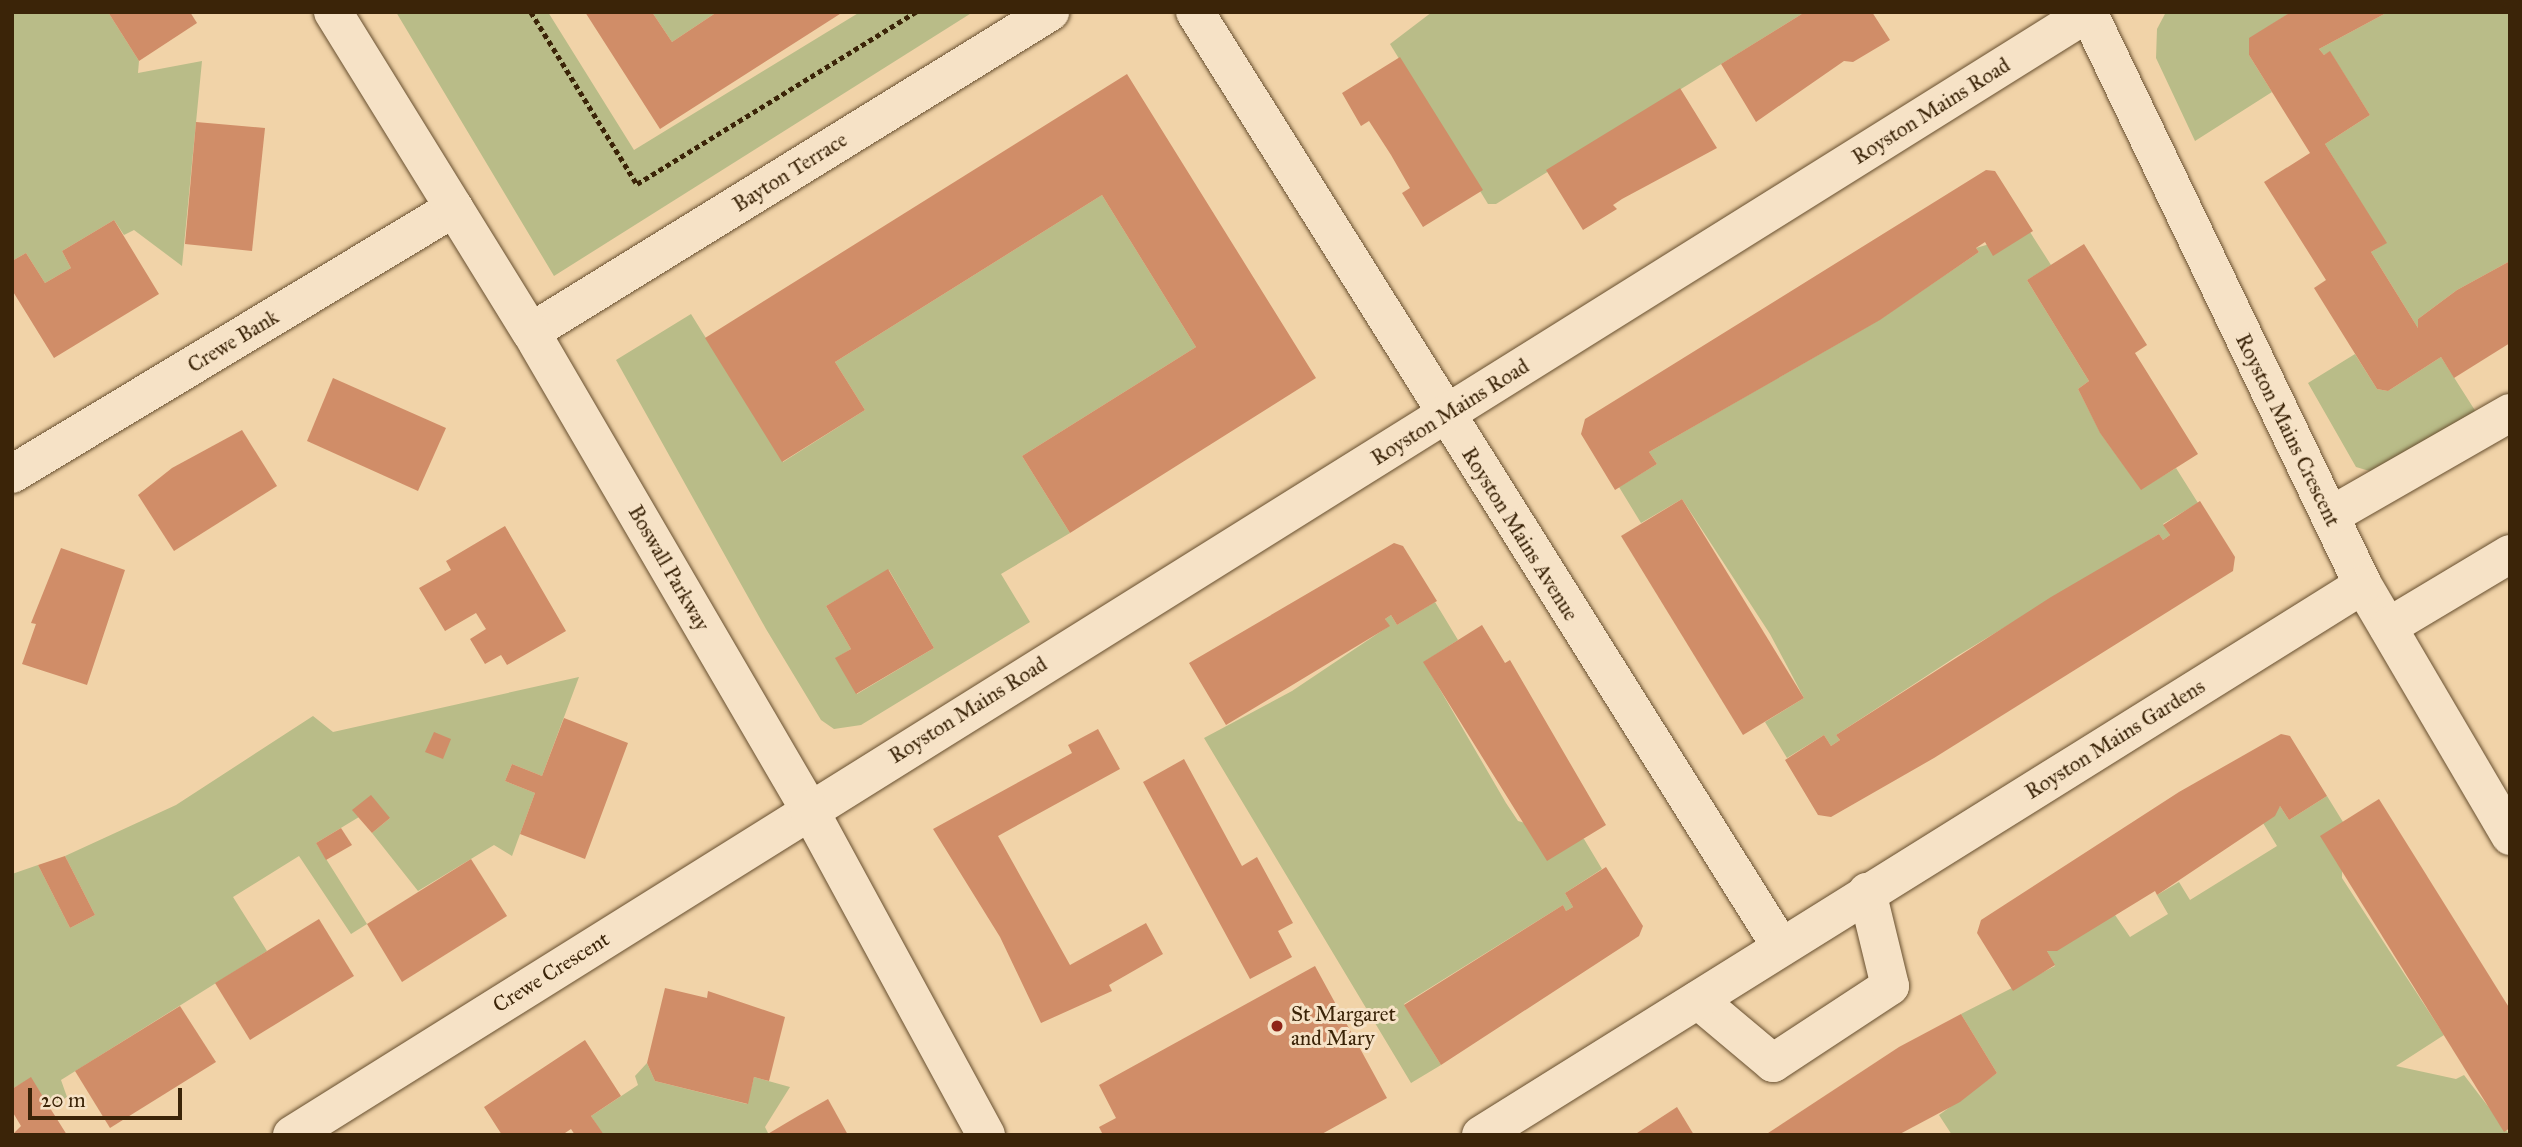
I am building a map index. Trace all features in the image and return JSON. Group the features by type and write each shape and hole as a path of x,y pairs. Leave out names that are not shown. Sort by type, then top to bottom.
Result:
{"street":[{"name":"Boswall Parkway","path":"333,12 531,332 810,809 986,1135"},
{"name":"Bayton Terrace","path":"531,332 1050,12"},
{"name":"Royston Mains Avenue","path":"1195,12 1445,416 1781,947"},
{"name":"Royston Mains Road","path":"810,809 1445,416 2089,12"},
{"name":"Royston Mains Crescent","path":"2089,12 2363,585 2510,836"},
{"name":"Crewe Bank","path":"12,474 454,208"},
{"path":"2330,516 2510,413"},
{"path":"2388,627 2510,554"},
{"name":"Royston Mains Gardens","path":"1481,1135 2363,585"},
{"name":"Crewe Crescent","path":"292,1135 810,809"},
{"path":"1698,1000 1773,1063 1890,986 1867,892"}],"path":[{"path":"530,12 638,184 916,12"}],"green space":[{"path":"12,12 108,12 139,61 138,73 202,61 182,266 134,230 124,235 114,220 62,251 71,268 45,283 26,253 12,261"},
{"path":"396,12 548,12 634,150 860,12 973,12 554,276"},
{"path":"652,12 717,12 672,42"},
{"path":"1432,12 1805,12 1496,204 1488,204 1390,44"},
{"path":"2166,12 2291,12 2249,39 2249,55 2272,92 2195,141 2156,58 2157,29"},
{"path":"2388,12 2510,12 2510,261 2457,290 2418,319 2418,328 2371,252 2386,243 2325,144 2370,115 2330,52 2324,55 2319,49"},
{"path":"1102,195 1196,347 1022,456 1070,533 1001,574 1030,622 861,725 834,729 821,720 766,629 616,360 691,314 783,462 865,410 835,362","holes":["889,570 934,648 857,694 836,658 851,649 826,606"]},
{"path":"2030,232 2051,265 2027,280 2089,381 2078,389 2101,434 2141,489 2176,468 2198,503 2163,524 2170,535 2163,540 2159,534 1957,656 1836,735 1840,740 1831,746 1824,735 1787,758 1765,722 1804,698 1770,634 1682,499 1641,523 1619,487 1657,464 1649,452 1879,320 1979,252 1976,248"},
{"path":"2355,354 2377,389 2388,391 2441,357 2476,412 2373,472 2356,467 2308,383"},
{"path":"1435,602 1458,640 1424,662 1506,803 1518,821 1584,839 1602,869 1565,893 1573,907 1566,911 1563,905 1404,1004 1441,1065 1411,1083 1204,738 1292,691 1389,626 1385,619 1391,615 1397,625"},
{"path":"579,677 542,776 512,764 505,781 535,793 512,856 494,845 418,891 372,833 390,818 359,817 316,843 367,924 351,934 299,856 233,897 267,951 61,1080 67,1097 50,1108 31,1078 12,1089 12,874 38,865 70,928 95,915 65,856 176,805 313,716 333,732"},
{"path":"2327,796 2343,822 2342,878 2444,1035 2396,1066 2456,1079 2464,1075 2510,1135 1952,1135 1939,1115 1997,1073 1961,1014 2055,966 2047,951 2115,915 2130,937 2168,914 2157,895 2179,882 2190,900 2277,846 2263,823 2280,806 2289,820"},
{"path":"647,1063 655,1081 747,1104 754,1077 790,1087 765,1127 769,1135 603,1135 591,1116 638,1085 635,1076"}],"building":[{"path":"108,12 190,12 197,23 139,61"},
{"path":"585,12 652,12 672,42 717,12 843,12 660,129"},
{"path":"1805,12 1872,12 1890,40 1853,62 1844,61 1756,122 1721,64"},
{"path":"2291,12 2388,12 2319,49 2324,55 2330,51 2370,115 2325,144 2387,243 2371,252 2418,328 2418,319 2457,290 2510,261 2510,343 2454,378 2441,357 2388,391 2377,389 2314,288 2326,280 2264,182 2310,153 2249,55 2249,38"},
{"path":"1400,57 1483,190 1423,227 1402,193 1410,188 1391,155 1369,121 1361,126 1342,93"},
{"path":"1127,74 1316,378 1070,533 1022,456 1196,347 1102,195 835,362 865,410 782,462 705,338"},
{"path":"1680,88 1717,148 1622,199 1613,205 1617,209 1583,230 1546,170"},
{"path":"196,122 265,128 252,251 185,244"},
{"path":"1986,170 1995,171 2033,231 1993,256 1985,242 1976,248 1979,252 1880,320 1649,452 1657,464 1615,490 1581,434 1585,419"},
{"path":"114,220 159,294 54,358 12,290 12,261 26,253 45,283 71,268 62,251"},
{"path":"2084,244 2147,345 2135,353 2198,454 2141,490 2100,433 2078,389 2089,381 2027,280"},
{"path":"333,378 446,428 418,491 307,441"},
{"path":"242,430 277,486 174,551 138,495 172,468"},
{"path":"1682,499 1804,698 1743,735 1621,536"},
{"path":"2200,501 2235,557 2233,571 1934,758 1831,817 1818,815 1785,760 1824,735 1831,746 1840,740 1836,735 2051,597 2159,534 2163,540 2170,535 2163,525"},
{"path":"505,526 566,631 507,665 501,655 485,664 470,639 486,629 476,613 445,631 419,588 451,570 446,561"},
{"path":"1394,543 1403,546 1437,601 1397,625 1391,615 1385,619 1390,626 1226,725 1189,663"},
{"path":"61,548 125,570 87,685 22,664 36,624 31,623"},
{"path":"888,569 934,648 856,694 835,658 851,649 826,606"},
{"path":"1482,625 1505,663 1510,660 1606,825 1547,861 1423,662"},
{"path":"564,718 628,743 585,859 520,834 535,793 505,781 512,764 542,776"},
{"path":"1098,729 1120,769 998,836 1070,965 1146,923 1163,954 1109,985 1112,991 1041,1023 1000,937 933,829 1072,753 1068,745"},
{"path":"434,732 451,739 443,759 425,752"},
{"path":"2281,734 2290,736 2327,796 2289,820 2280,806 2275,816 2157,895 2155,891 2057,951 2047,951 2055,965 2013,991 1977,933 1981,920 2179,792"},
{"path":"1184,759 1242,866 1257,857 1293,923 1278,931 1292,957 1250,979 1143,782"},
{"path":"371,795 390,818 372,833 352,810"},
{"path":"2379,799 2510,1009 2510,1128 2504,1132 2320,836"},
{"path":"341,828 352,845 326,860 316,843"},
{"path":"65,856 95,915 70,928 38,865"},
{"path":"471,859 507,916 402,982 367,924"},
{"path":"1606,867 1643,926 1639,936 1441,1065 1404,1005 1563,905 1566,911 1573,907 1565,893"},
{"path":"319,919 354,976 250,1040 215,983"},
{"name":"St Margaret and Mary","path":"1315,966 1387,1098 1320,1135 1103,1135 1099,1127 1116,1118 1099,1085"},
{"path":"665,988 707,998 708,991 785,1017 769,1081 754,1077 748,1104 655,1081 647,1063"},
{"path":"180,1006 216,1062 110,1128 75,1071"},
{"path":"1961,1014 1997,1073 1960,1102 1898,1135 1765,1135 1899,1047"},
{"path":"585,1040 621,1096 591,1116 604,1135 575,1135 571,1129 562,1135 502,1135 484,1107"},
{"path":"31,1077 67,1135 12,1135 21,1126 12,1111 12,1089"},
{"path":"828,1099 848,1135 766,1135 798,1116"},
{"path":"1677,1107 1694,1135 1634,1135"}],"place":[{"name":"St Margaret and Mary","path":"1277,1026"}]}
